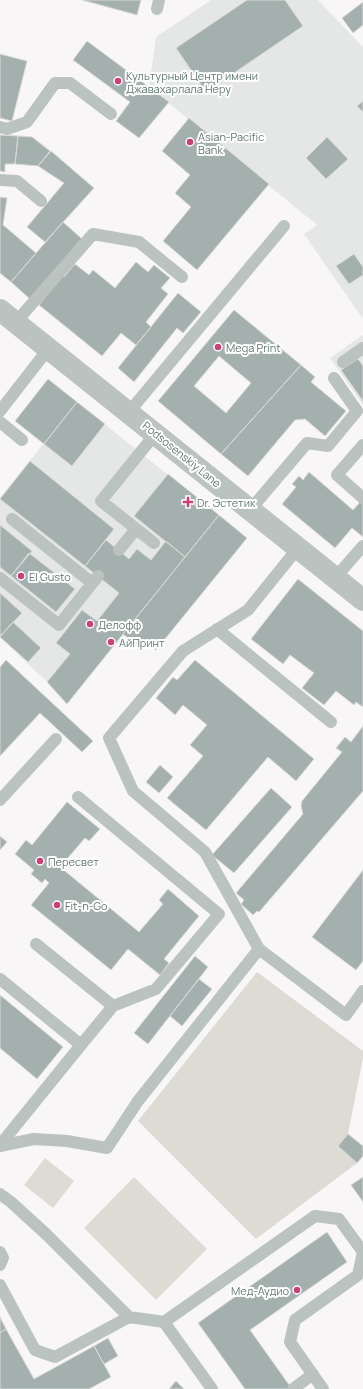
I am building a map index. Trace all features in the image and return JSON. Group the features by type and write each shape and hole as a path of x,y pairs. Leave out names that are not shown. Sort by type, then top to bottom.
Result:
{"street":[{"name":"Podsosenskiy Lane","path":"8,316 363,600"}],"lane":[{"path":"0,127 7,129 27,122 54,83 70,83 111,114"},
{"path":"0,180 17,181 41,202"},
{"path":"129,412 284,226"},
{"path":"8,316 93,234 139,242 182,277"},
{"path":"0,410 49,348"},
{"path":"343,362 363,348"},
{"path":"250,510 307,443 328,446 357,411 334,378"},
{"path":"0,422 22,440"},
{"path":"154,543 101,501 156,434"},
{"path":"363,444 337,475 363,498"},
{"path":"0,578 59,625 95,580 12,519"},
{"path":"118,550 136,529"},
{"path":"335,578 363,546"},
{"path":"298,548 248,610 183,651 109,738 133,791 205,852 259,949 346,1015 363,991"},
{"path":"217,629 331,722"},
{"path":"0,800 56,739"},
{"path":"0,1145 113,1006 156,989 219,914 78,797"},
{"path":"36,944 113,1006"},
{"path":"0,1145 34,1139 67,1141 107,1148 138,1101 259,949"},
{"path":"0,979 81,1045"},
{"path":"0,1194 11,1202 47,1235 129,1317"},
{"path":"0,1285 35,1350 55,1357 129,1317 164,1322 315,1216 339,1219 362,1252 358,1275 295,1320 290,1342 324,1389"},
{"path":"0,1252 3,1258 0,1265"},
{"path":"164,1322 212,1389"},
{"path":"292,1389 313,1374"}],"shaded area":[{"path":"211,0 318,0 363,47 363,319 304,234 317,225 149,87 156,37"},
{"path":"363,335 363,405 330,358"},
{"path":"77,402 247,538 156,650 145,641 139,647 123,634 47,682 0,637 0,498"},
{"path":"257,972 363,1051 363,1058 348,1134 338,1146 357,1163 256,1239 138,1121"},
{"path":"45,1158 74,1181 53,1208 24,1185"},
{"path":"134,1177 207,1249 156,1300 84,1228"}],"building":[{"path":"82,0 141,0 137,15"},
{"path":"247,0 285,0 303,26 206,92 176,48"},
{"path":"363,2 363,25 353,33 342,18"},
{"path":"87,41 169,102 139,138 116,121 130,102 73,60"},
{"path":"0,54 27,61 12,121 0,118"},
{"path":"363,101 363,112 357,106"},
{"path":"189,118 269,184 197,270 163,241 191,207 175,193 190,175 162,151"},
{"path":"0,135 18,136 15,164 5,164 5,172 0,171"},
{"path":"18,136 32,137 50,151 38,166 15,164"},
{"path":"327,137 348,159 326,179 306,158"},
{"path":"51,151 94,188 45,242 27,227 64,183 38,166"},
{"path":"0,197 7,198 3,225 36,253 11,282 0,273"},
{"path":"63,222 82,239 30,299 11,282"},
{"path":"354,254 363,267 363,275 349,284 336,266"},
{"path":"136,262 148,272 154,265 170,278 161,288 168,294 146,322 151,327 136,345 121,333 102,356 39,305 62,276 64,277 75,264 89,275 93,270 115,288"},
{"path":"178,293 201,312 183,333 177,328 134,382 118,368"},
{"path":"234,310 301,365 221,454 158,401","holes":["219,356 251,383 226,413 194,386"]},
{"path":"358,359 363,366 363,401 341,370"},
{"path":"301,365 315,377 311,382 346,411 325,436 305,419 295,420 248,476 221,454"},
{"path":"48,379 77,402 44,444 15,421"},
{"path":"77,402 105,424 72,466 44,444"},
{"path":"30,461 114,529 85,566 0,499"},
{"path":"309,472 353,510 361,501 363,503 363,537 352,528 335,548 282,504 296,487 292,484 299,476 303,480"},
{"path":"168,474 219,515 185,557 134,516"},
{"path":"219,515 247,538 156,650 144,641 139,647 123,634"},
{"path":"0,525 32,551 11,576 0,567"},
{"path":"106,540 129,559 137,549 151,560 166,541 185,557 67,704 47,682 70,654 56,643 82,610 97,621 119,593 85,566"},
{"path":"29,553 75,589 56,612 11,576"},
{"path":"298,579 363,631 363,707 356,702 354,705 336,691 324,705 302,688 314,673 290,655 283,664 251,639"},
{"path":"0,593 22,613 0,636"},
{"path":"13,622 41,648 28,662 0,637"},
{"path":"6,660 93,741 82,752 40,713 0,756 0,667"},
{"path":"195,660 314,759 296,781 268,757 206,830 167,798 203,756 190,745 207,725 183,705 175,715 156,698 173,677 177,680"},
{"path":"363,726 363,791 259,912 257,911 253,915 241,904 244,900 236,893 303,814 301,806 302,801 342,752 336,748 345,737 351,742"},
{"path":"160,765 173,777 159,793 146,782"},
{"path":"271,788 292,807 234,873 212,855"},
{"path":"67,802 100,829 89,841 85,838 60,867 139,932 163,904 159,900 168,889 199,916 164,959 169,963 160,975 128,949 111,970 31,905 49,883 45,879 42,883 31,874 34,870 15,854 26,840 32,845"},
{"path":"0,836 7,842 0,850"},
{"path":"363,870 363,961 356,970 312,937"},
{"path":"195,956 208,967 148,1044 134,1033"},
{"path":"199,979 212,989 182,1026 170,1016"},
{"path":"0,995 63,1047 37,1079 0,1048"},
{"path":"348,1134 363,1146 363,1156 357,1163 338,1146"},
{"path":"363,1177 363,1202 351,1185"},
{"path":"327,1232 347,1262 250,1330 292,1389 245,1389 198,1323"},
{"path":"0,1317 6,1329 0,1333"},
{"path":"6,1329 34,1379 94,1346 111,1377 89,1389 0,1389 0,1333"},
{"path":"108,1338 118,1356 104,1364 94,1346"},
{"path":"176,1381 184,1389 169,1389"}],"place":[{"name":"Культурный Центр имени Джавахарлала Неру","path":"118,81"},
{"name":"Asian-Pacific Bank","path":"190,142"},
{"name":"Mega Print","path":"218,347"},
{"name":"Dr. Эстетик","path":"188,502"},
{"name":"El Gusto","path":"21,576"},
{"name":"Делофф","path":"90,624"},
{"name":"АйПринт","path":"111,642"},
{"name":"Пересвет","path":"40,861"},
{"name":"Fit-n-Go","path":"57,905"},
{"name":"Мед-Аудио","path":"297,1290"}]}
